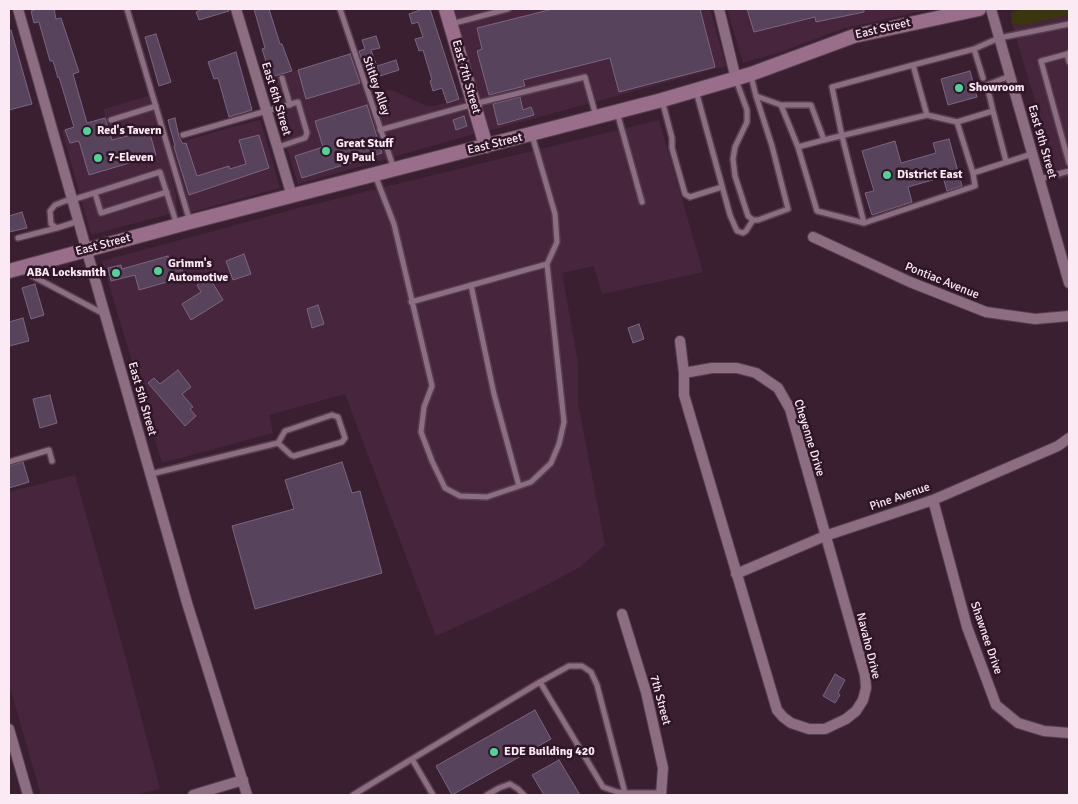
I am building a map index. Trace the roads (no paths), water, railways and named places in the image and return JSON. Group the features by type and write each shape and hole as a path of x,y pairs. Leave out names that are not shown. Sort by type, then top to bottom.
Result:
{"main road":[{"name":"East 7th Street","path":"446,9 486,146"},
{"name":"East Street","path":"14,270 184,223 662,100 751,74 854,36 979,9"}],"street":[{"name":"East 5th Street","path":"18,9 187,603 247,795"},
{"name":"East 6th Street","path":"236,9 292,196"},
{"path":"719,9 736,79"},
{"name":"East 9th Street","path":"991,9 1069,283"},
{"name":"Pontiac Avenue","path":"813,237 910,282 986,312 1035,319 1069,316"},
{"path":"680,341 684,373 684,395 736,574"},
{"name":"Cheyenne Drive","path":"684,373 712,368 737,368 756,373 778,388 790,409 825,536"},
{"name":"Pine Avenue","path":"736,574 825,536 933,500 1058,446 1069,438"},
{"name":"Shawnee Drive","path":"933,500 968,628 996,704 1018,723 1044,731 1069,733"},
{"name":"Navaho Drive","path":"736,574 777,710 791,723 809,729 825,728 846,719 856,711 863,700 866,688 865,675 825,536"},
{"name":"7th Street","path":"622,614 646,692 664,768 661,794"},
{"path":"9,729 28,795"},
{"path":"193,795 243,780"}],"lane":[{"path":"127,9 156,106 184,223"},
{"name":"Stitley Alley","path":"340,9 394,170"},
{"path":"451,24 508,9"},
{"path":"864,223 832,87 974,49 1000,38 1069,24"},
{"path":"974,49 984,78"},
{"path":"1069,62 1068,54 1041,61 1069,163"},
{"path":"913,65 927,115"},
{"path":"736,79 747,110 746,122 735,147 733,159 735,176 748,216 753,220 758,220 788,209 751,74"},
{"path":"1006,161 986,85 1010,76"},
{"path":"282,78 290,105"},
{"path":"380,130 474,104 585,78 596,118"},
{"path":"696,90 730,215 737,231 743,233 746,231 753,220"},
{"path":"756,96 781,105 811,105 824,140"},
{"path":"662,100 672,138 672,148 685,194 690,197 722,187"},
{"path":"183,135 298,102 307,133 305,138 278,147"},
{"path":"781,105 798,147 817,211 864,223 974,186 973,173 957,122"},
{"path":"111,120 156,106"},
{"path":"798,147 927,115 957,122 992,111"},
{"path":"617,112 642,202"},
{"path":"375,175 394,224 432,386 424,407 422,432 432,461 445,488 460,496 487,497 531,482 551,463 559,444 564,422 547,264 557,242 555,214 532,134"},
{"path":"973,173 1033,154"},
{"path":"57,228 51,224 50,211 60,202 72,200 160,172 167,192 184,223"},
{"path":"1040,179 1069,172"},
{"path":"94,193 100,213 167,192"},
{"path":"18,238 78,221"},
{"path":"412,302 547,264"},
{"path":"14,270 105,315"},
{"path":"471,285 494,394 519,486"},
{"path":"150,474 278,443 286,430 332,415 338,418 345,438 342,442 294,456 291,456 278,443"},
{"path":"9,462 49,450 52,461"},
{"path":"353,795 569,666 582,666 591,672 625,792"},
{"path":"540,682 603,787 617,792 661,794"},
{"path":"412,759 434,795"},
{"path":"487,795 510,784 524,795"}],"place":[{"name":"Showroom","path":"959,88"},
{"name":"Red's Tavern","path":"87,131"},
{"name":"Great Stuff By Paul","path":"326,151"},
{"name":"7-Eleven","path":"98,158"},
{"name":"District East","path":"887,175"},
{"name":"Grimm's Automotive","path":"158,271"},
{"name":"ABA Locksmith","path":"116,273"},
{"name":"EDE Building 420","path":"494,752"}]}
